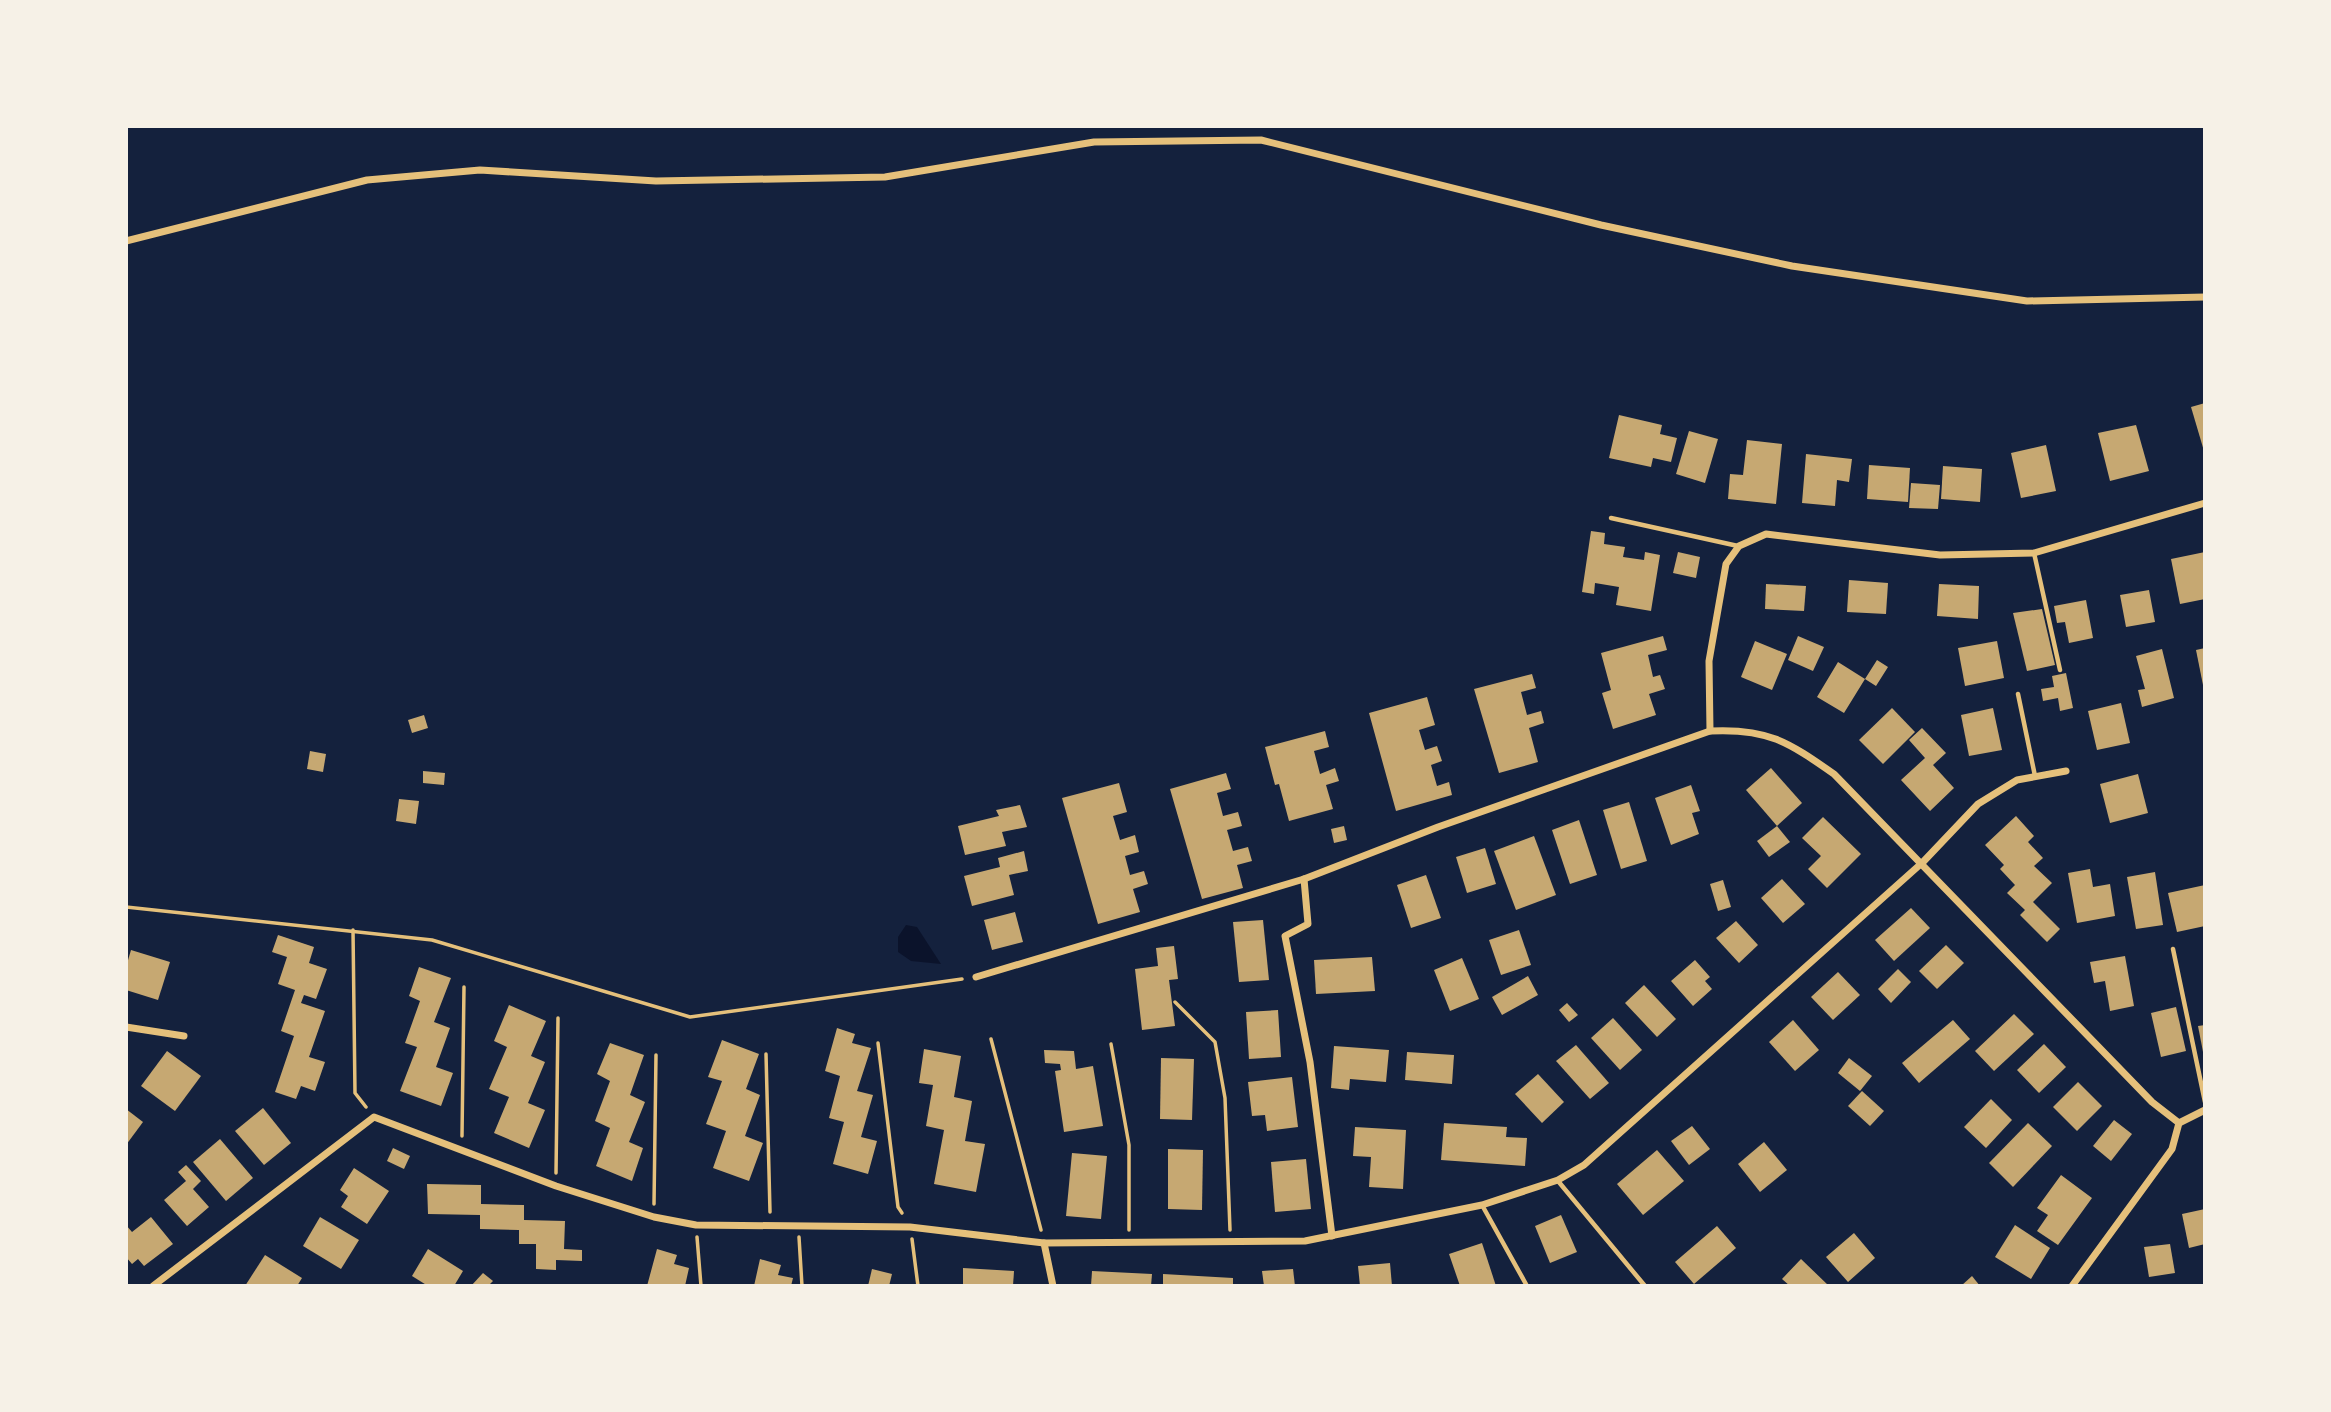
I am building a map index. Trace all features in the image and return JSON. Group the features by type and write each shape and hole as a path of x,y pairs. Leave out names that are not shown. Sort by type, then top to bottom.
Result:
{"street":[{"path":"126,241 367,180 480,170 656,181 885,177 1094,142 1261,140 1601,225 1792,266 2027,301 2205,297"},
{"path":"1710,730 1709,661 1727,564 1739,546 1766,534 1940,555 2034,553 2205,503"},
{"path":"976,977 1304,879 1438,827 1710,730 1747,729 1789,743 1834,774 1923,862 2152,1102 2179,1123"},
{"path":"153,1286 374,1117 556,1186 654,1217 696,1225 910,1227 1044,1242 1305,1241 1482,1205 1558,1180 1584,1165 1923,862 1978,804 2017,780 2066,771"},
{"path":"1304,879 1308,925 1285,936 1310,1062 1332,1236"},
{"path":"126,1027 184,1036"},
{"path":"2072,1286 2172,1149 2179,1123 2205,1110"},
{"path":"1044,1242 1053,1286"}],"lane":[{"path":"1611,518 1739,546"},
{"path":"2034,553 2060,670"},
{"path":"2018,694 2035,777"},
{"path":"2173,949 2205,1102"},
{"path":"1558,1180 1645,1286"},
{"path":"1482,1205 1527,1286"}],"path":[{"path":"126,907 432,940 690,1017 976,977"},
{"path":"352,930 355,1093 374,1117"},
{"path":"462,1149 464,987"},
{"path":"1175,1002 1215,1042 1225,1098 1230,1242"},
{"path":"556,1186 558,1018"},
{"path":"991,1039 1044,1242"},
{"path":"878,1043 898,1207 910,1227 918,1286"},
{"path":"1111,1044 1129,1145 1129,1240"},
{"path":"766,1054 770,1225"},
{"path":"654,1217 656,1055"},
{"path":"696,1225 701,1286"},
{"path":"799,1225 802,1286"}],"water":[{"path":"906,925 917,927 941,964 911,961 898,952 898,937"}],"building":[{"path":"2205,403 2205,451 2204,451 2191,407"},
{"path":"1619,415 1662,425 1660,434 1677,438 1671,462 1653,458 1651,467 1609,458"},
{"path":"2136,425 2149,471 2110,481 2098,433"},
{"path":"1689,431 1718,439 1705,483 1676,474"},
{"path":"1747,440 1782,444 1776,504 1728,499 1730,474 1743,475"},
{"path":"2046,445 2056,491 2021,498 2011,453"},
{"path":"1806,454 1852,459 1849,482 1837,480 1835,506 1802,503"},
{"path":"1869,465 1910,468 1908,502 1867,499"},
{"path":"1943,466 1982,469 1980,502 1941,499"},
{"path":"1911,483 1940,485 1938,509 1909,508"},
{"path":"1591,531 1605,533 1604,544 1625,547 1623,557 1644,560 1645,552 1660,555 1651,611 1616,605 1619,587 1595,583 1594,594 1582,592"},
{"path":"1678,552 1700,557 1696,578 1673,573"},
{"path":"2205,552 2205,599 2180,604 2171,559"},
{"path":"1849,580 1888,583 1886,614 1847,612"},
{"path":"1766,584 1806,586 1804,611 1765,609"},
{"path":"1939,584 1979,586 1978,619 1937,616"},
{"path":"2149,590 2155,622 2126,627 2120,595"},
{"path":"2086,600 2093,638 2069,643 2065,622 2057,623 2054,606"},
{"path":"2042,609 2055,665 2027,671 2013,613"},
{"path":"1663,636 1667,650 1648,655 1653,677 1660,675 1665,689 1649,694 1656,715 1613,729 1602,693 1611,690 1601,653"},
{"path":"1798,636 1824,647 1813,671 1788,660"},
{"path":"1755,641 1787,654 1772,690 1741,677"},
{"path":"1997,641 2004,678 1965,686 1958,648"},
{"path":"2205,648 2205,690 2204,690 2196,650"},
{"path":"2162,649 2174,698 2142,707 2138,690 2145,689 2136,656"},
{"path":"1877,660 1888,667 1876,686 1865,679"},
{"path":"1838,662 1865,679 1844,713 1817,697"},
{"path":"2066,673 2073,708 2060,711 2058,698 2043,701 2041,689 2054,687 2052,676"},
{"path":"1532,674 1536,688 1521,692 1527,715 1541,711 1544,723 1529,728 1538,762 1499,773 1474,689"},
{"path":"1427,697 1435,725 1419,730 1425,750 1437,746 1442,761 1431,765 1437,786 1449,782 1452,795 1396,811 1369,713"},
{"path":"2121,703 2130,743 2097,750 2088,711"},
{"path":"1892,708 1915,732 1883,764 1859,740"},
{"path":"1993,708 2002,750 1969,756 1961,715"},
{"path":"424,715 428,728 412,733 408,720"},
{"path":"1922,728 1946,753 1933,765 1954,788 1930,811 1901,780 1925,758 1909,740"},
{"path":"1325,731 1329,747 1314,751 1320,774 1335,768 1339,781 1326,785 1333,809 1289,821 1279,784 1275,785 1265,747"},
{"path":"310,751 326,754 323,772 307,769"},
{"path":"1771,768 1802,803 1777,826 1746,790"},
{"path":"423,771 445,773 444,785 423,783"},
{"path":"1226,773 1231,789 1217,793 1223,816 1238,812 1242,826 1227,830 1233,851 1248,847 1252,861 1237,865 1243,888 1202,899 1170,789"},
{"path":"2138,774 2148,813 2110,823 2100,784"},
{"path":"1119,783 1127,812 1113,816 1120,840 1135,835 1139,852 1125,856 1130,875 1144,871 1148,884 1133,889 1140,912 1098,924 1062,798"},
{"path":"1691,785 1700,811 1692,813 1699,834 1671,845 1655,798"},
{"path":"399,799 419,801 416,824 396,821"},
{"path":"1629,802 1647,861 1621,869 1603,810"},
{"path":"1020,805 1027,827 1002,832 1006,846 965,855 958,826 999,816 996,810"},
{"path":"2016,816 2034,836 2028,842 2043,858 2034,866 2052,883 2033,902 2060,929 2047,942 2020,915 2025,910 2007,893 2015,885 2000,869 2004,865 1985,845"},
{"path":"1823,817 1861,854 1827,888 1808,869 1821,856 1802,838"},
{"path":"1579,820 1597,875 1570,884 1552,830"},
{"path":"1344,826 1347,840 1334,843 1331,829"},
{"path":"1777,826 1790,842 1769,857 1757,841"},
{"path":"1534,836 1556,895 1516,910 1494,851"},
{"path":"1485,848 1496,884 1467,893 1456,857"},
{"path":"1024,851 1028,871 1009,875 1014,895 972,906 964,876 1000,867 998,858"},
{"path":"2090,869 2093,887 2110,884 2115,916 2077,923 2068,873"},
{"path":"2155,872 2163,925 2136,929 2127,877"},
{"path":"1426,875 1441,918 1411,928 1397,885"},
{"path":"1782,879 1805,904 1783,923 1761,898"},
{"path":"1723,880 1731,907 1718,911 1710,884"},
{"path":"2205,885 2205,926 2177,932 2168,893"},
{"path":"1911,908 1930,928 1894,961 1875,940"},
{"path":"1015,912 1023,942 992,950 984,920"},
{"path":"1263,920 1269,980 1239,982 1233,922"},
{"path":"1736,921 1758,945 1739,963 1716,938"},
{"path":"1519,930 1531,965 1501,975 1489,940"},
{"path":"278,935 314,947 309,963 327,969 316,999 304,995 301,1003 325,1011 309,1057 325,1062 315,1091 301,1086 296,1099 275,1092 294,1036 281,1031 295,990 278,984 287,957 272,952"},
{"path":"1946,945 1964,963 1937,989 1919,971"},
{"path":"1174,946 1178,979 1169,980 1175,1026 1142,1030 1135,969 1158,966 1156,948"},
{"path":"131,950 170,962 158,1000 126,990 126,967"},
{"path":"2125,956 2134,1006 2110,1011 2105,981 2094,983 2090,962"},
{"path":"1372,957 1375,991 1316,994 1314,960"},
{"path":"1462,958 1479,999 1450,1011 1434,970"},
{"path":"1695,960 1710,977 1705,981 1712,989 1693,1006 1671,981"},
{"path":"419,967 451,978 434,1022 450,1028 436,1067 453,1073 441,1106 400,1091 417,1047 405,1043 420,1001 409,996"},
{"path":"1898,969 1911,982 1891,1003 1878,989"},
{"path":"1838,972 1860,995 1833,1020 1811,997"},
{"path":"1528,976 1538,995 1502,1015 1492,997"},
{"path":"1644,985 1676,1019 1657,1037 1625,1003"},
{"path":"1567,1003 1578,1015 1569,1022 1559,1010"},
{"path":"509,1005 546,1021 531,1056 545,1062 528,1103 545,1110 529,1148 494,1133 509,1097 489,1089 507,1047 494,1041"},
{"path":"2176,1007 2186,1051 2161,1057 2151,1013"},
{"path":"1278,1010 1281,1057 1249,1059 1246,1012"},
{"path":"2014,1014 2034,1034 1994,1071 1975,1051"},
{"path":"1613,1018 1642,1050 1620,1070 1591,1038"},
{"path":"1793,1020 1819,1050 1795,1071 1769,1042"},
{"path":"1953,1020 1970,1039 1919,1083 1902,1063"},
{"path":"2205,1025 2205,1057 2204,1057 2198,1026"},
{"path":"837,1028 855,1034 852,1043 871,1048 857,1091 873,1095 861,1137 877,1141 868,1174 833,1164 844,1122 829,1118 840,1076 825,1071"},
{"path":"722,1040 759,1054 746,1089 760,1095 745,1136 763,1143 749,1181 713,1168 726,1131 706,1124 722,1081 708,1077"},
{"path":"610,1043 644,1055 630,1095 645,1102 629,1142 643,1148 632,1181 596,1166 610,1128 595,1121 610,1081 597,1074"},
{"path":"2044,1044 2066,1067 2039,1093 2017,1070"},
{"path":"1576,1045 1609,1083 1590,1099 1556,1061"},
{"path":"1334,1046 1389,1050 1386,1082 1350,1079 1349,1090 1331,1088"},
{"path":"924,1049 961,1056 954,1097 972,1101 965,1141 985,1144 976,1192 934,1184 944,1130 926,1126 933,1085 919,1083"},
{"path":"1044,1050 1074,1051 1076,1069 1093,1066 1103,1126 1064,1132 1055,1071 1061,1070 1060,1064 1045,1063"},
{"path":"167,1051 201,1076 175,1111 141,1086"},
{"path":"1407,1052 1454,1055 1452,1084 1405,1080"},
{"path":"1161,1058 1194,1059 1192,1120 1160,1119"},
{"path":"1849,1058 1872,1076 1860,1091 1838,1073"},
{"path":"1538,1074 1564,1102 1542,1123 1515,1094"},
{"path":"1292,1077 1298,1127 1267,1131 1265,1115 1252,1116 1248,1082"},
{"path":"2078,1082 2102,1106 2077,1131 2053,1107"},
{"path":"1862,1091 1884,1111 1870,1126 1848,1106"},
{"path":"1991,1099 2012,1120 1986,1148 1964,1127"},
{"path":"263,1108 291,1143 264,1165 235,1131"},
{"path":"126,1109 143,1122 126,1145"},
{"path":"2114,1120 2132,1134 2111,1161 2093,1146"},
{"path":"1444,1123 1507,1127 1506,1137 1527,1138 1525,1166 1441,1160"},
{"path":"2028,1123 2052,1146 2013,1187 1989,1163"},
{"path":"1692,1126 1710,1149 1689,1165 1671,1141"},
{"path":"1355,1127 1406,1130 1403,1189 1369,1187 1371,1157 1353,1156"},
{"path":"220,1139 253,1178 226,1201 193,1162"},
{"path":"1764,1142 1787,1170 1760,1192 1738,1164"},
{"path":"393,1148 410,1156 404,1169 387,1161"},
{"path":"1168,1149 1203,1150 1202,1210 1168,1209"},
{"path":"1657,1150 1684,1181 1643,1215 1617,1184"},
{"path":"1072,1153 1107,1156 1101,1219 1066,1216"},
{"path":"1306,1159 1311,1209 1275,1212 1271,1162"},
{"path":"186,1165 201,1181 193,1189 209,1207 187,1226 164,1200 186,1181 178,1172"},
{"path":"354,1168 389,1191 367,1224 341,1207 348,1196 340,1190"},
{"path":"2061,1175 2092,1198 2058,1245 2037,1231 2048,1215 2037,1208"},
{"path":"427,1184 481,1185 481,1204 524,1205 524,1220 565,1221 564,1249 582,1250 582,1261 556,1260 556,1270 536,1269 536,1244 519,1244 519,1230 480,1229 480,1215 428,1214"},
{"path":"2205,1209 2205,1244 2189,1248 2182,1214"},
{"path":"1561,1215 1577,1252 1550,1263 1535,1226"},
{"path":"151,1217 173,1244 144,1266 138,1259 132,1264 126,1257 126,1225 132,1232"},
{"path":"320,1217 359,1240 341,1269 303,1246"},
{"path":"2015,1225 2050,1248 2031,1279 1995,1257"},
{"path":"1717,1226 1736,1248 1694,1284 1675,1262"},
{"path":"1854,1233 1875,1258 1848,1282 1826,1257"},
{"path":"1482,1243 1496,1286 1460,1286 1449,1254"},
{"path":"2170,1244 2175,1273 2149,1277 2144,1247"},
{"path":"428,1249 463,1271 454,1286 428,1286 412,1276"},
{"path":"657,1249 677,1255 674,1264 689,1268 685,1286 647,1286"},
{"path":"265,1255 302,1278 297,1286 245,1286"},
{"path":"760,1259 781,1265 778,1275 793,1278 791,1286 754,1286"},
{"path":"1801,1259 1829,1286 1790,1286 1782,1279"},
{"path":"1390,1263 1392,1286 1360,1286 1358,1266"},
{"path":"963,1268 1014,1271 1013,1286 963,1286"},
{"path":"872,1269 892,1274 889,1286 868,1286"},
{"path":"1293,1269 1295,1286 1264,1286 1262,1271"},
{"path":"1092,1271 1152,1274 1151,1286 1091,1286"},
{"path":"483,1273 493,1281 488,1286 471,1286"},
{"path":"1163,1274 1233,1278 1233,1286 1163,1286"},
{"path":"1972,1276 1980,1286 1961,1286"}]}
